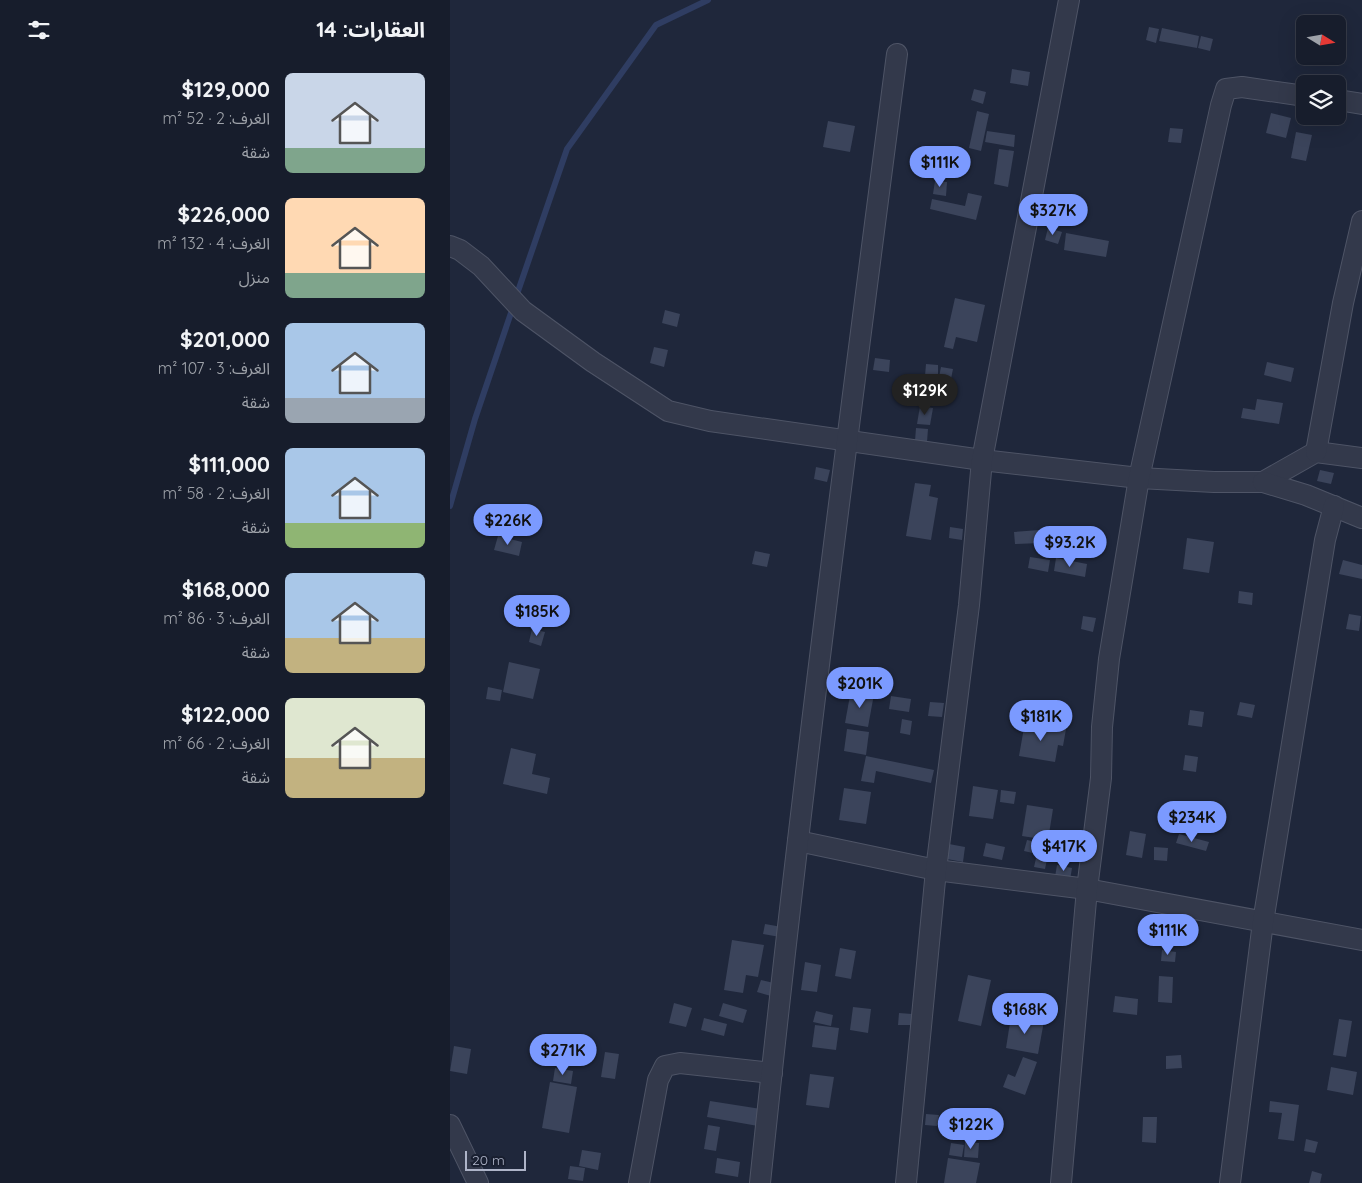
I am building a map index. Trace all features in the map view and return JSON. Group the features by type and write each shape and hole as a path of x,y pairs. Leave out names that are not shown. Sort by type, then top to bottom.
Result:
{"street":[{"path":"906,1183 936,870 969,605 982,460 1070,0"},
{"path":"760,1183 798,841 846,439 897,54"},
{"path":"1061,1183 1087,889 1100,778 1102,727 1109,659 1139,478 1226,89 1242,86 1296,95"},
{"path":"1346,101 1362,104"},
{"path":"1316,452 1343,303 1362,221"},
{"path":"450,246 460,250 481,266 523,311 668,412 710,421 982,460 1139,478 1263,482 1334,506 1362,518"},
{"path":"1263,482 1316,452 1362,458"},
{"path":"1230,1183 1263,922 1325,540 1334,506"},
{"path":"798,841 936,870 1087,889 1362,940"},
{"path":"639,1183 658,1080 665,1066 680,1063 772,1073"},
{"path":"450,1125 478,1183"}],"building":[{"path":"1149,27 1159,29 1156,43 1146,40"},
{"path":"1162,28 1199,36 1197,48 1159,41"},
{"path":"1201,36 1213,39 1210,51 1198,48"},
{"path":"1012,69 1030,72 1028,86 1010,83"},
{"path":"974,89 986,92 983,104 971,100"},
{"path":"977,111 989,114 981,151 969,148"},
{"path":"1271,113 1291,118 1286,138 1266,133"},
{"path":"828,121 855,126 850,152 823,147"},
{"path":"1170,128 1183,129 1181,143 1168,142"},
{"path":"987,131 1015,135 1014,147 985,142"},
{"path":"1296,132 1312,135 1306,161 1291,158"},
{"path":"937,149 950,151 948,164 935,162"},
{"path":"999,149 1014,151 1008,187 994,184"},
{"path":"935,181 947,182 946,196 933,194"},
{"path":"968,193 982,196 976,220 930,209 932,199 965,206"},
{"path":"1048,228 1062,232 1058,244 1045,240"},
{"path":"1066,233 1109,241 1106,257 1064,250"},
{"path":"955,298 985,305 977,342 956,337 953,349 944,347"},
{"path":"665,310 680,314 677,327 662,323"},
{"path":"654,347 668,350 664,367 650,363"},
{"path":"875,358 890,360 889,372 873,370"},
{"path":"1267,362 1294,368 1291,382 1264,375"},
{"path":"926,364 938,365 938,377 925,376"},
{"path":"941,367 953,369 951,379 939,377"},
{"path":"1257,399 1283,403 1279,424 1241,418 1243,408 1255,410"},
{"path":"920,406 933,408 930,425 917,424"},
{"path":"916,428 928,429 927,442 915,441"},
{"path":"816,467 830,470 827,482 814,479"},
{"path":"1320,470 1334,473 1331,484 1317,481"},
{"path":"915,483 931,485 929,496 938,498 931,540 906,536"},
{"path":"950,527 963,529 962,540 949,538"},
{"path":"1040,530 1041,543 1015,544 1014,532"},
{"path":"498,536 522,542 519,556 494,550"},
{"path":"1187,538 1214,542 1209,573 1183,569"},
{"path":"755,551 770,554 767,567 752,564"},
{"path":"1030,557 1050,560 1048,572 1028,568"},
{"path":"1056,558 1087,564 1085,577 1054,571"},
{"path":"1343,560 1362,565 1362,579 1339,574"},
{"path":"1239,591 1253,593 1252,605 1238,603"},
{"path":"1349,614 1361,616 1359,631 1346,629"},
{"path":"1083,616 1096,618 1093,632 1081,629"},
{"path":"532,629 545,632 541,646 529,642"},
{"path":"509,662 540,669 533,699 503,692"},
{"path":"488,687 502,690 500,701 486,699"},
{"path":"851,690 874,694 868,727 845,723"},
{"path":"891,696 911,699 909,712 889,709"},
{"path":"930,702 944,703 942,717 928,716"},
{"path":"1240,702 1255,705 1252,718 1237,715"},
{"path":"1190,710 1204,712 1202,727 1188,725"},
{"path":"902,719 912,721 910,735 900,733"},
{"path":"1025,722 1066,729 1063,746 1058,745 1055,762 1019,756"},
{"path":"847,729 869,732 866,755 844,751"},
{"path":"511,748 536,754 532,774 550,778 547,794 503,784"},
{"path":"1185,755 1198,757 1196,772 1183,770"},
{"path":"866,756 934,770 931,783 876,771 874,783 861,781"},
{"path":"973,786 998,790 993,819 969,816"},
{"path":"844,788 871,792 866,824 839,820"},
{"path":"1001,790 1016,792 1014,804 1000,802"},
{"path":"1027,805 1053,809 1048,840 1022,836"},
{"path":"1130,831 1146,834 1142,858 1126,855"},
{"path":"1179,834 1209,842 1206,851 1176,843"},
{"path":"1027,840 1050,845 1045,869 1034,867 1037,854 1024,851"},
{"path":"986,843 1005,847 1002,860 983,856"},
{"path":"949,844 965,847 963,862 947,859"},
{"path":"1154,847 1168,848 1167,861 1154,860"},
{"path":"1057,865 1072,868 1070,880 1055,877"},
{"path":"765,924 782,927 780,937 763,934"},
{"path":"732,940 764,945 758,977 746,975 743,993 724,990"},
{"path":"840,948 856,951 851,979 835,976"},
{"path":"1162,950 1176,952 1175,962 1161,961"},
{"path":"805,962 821,965 817,992 801,990"},
{"path":"968,975 991,980 981,1026 958,1021"},
{"path":"1159,976 1173,977 1172,1003 1158,1002"},
{"path":"761,980 774,983 771,996 757,992"},
{"path":"1115,996 1138,999 1137,1015 1113,1012"},
{"path":"674,1003 692,1008 686,1027 669,1023"},
{"path":"723,1003 747,1010 743,1023 719,1016"},
{"path":"853,1007 871,1009 868,1033 850,1030"},
{"path":"816,1011 833,1015 831,1026 813,1022"},
{"path":"899,1013 912,1014 911,1025 898,1025"},
{"path":"1011,1016 1044,1021 1038,1054 1006,1048"},
{"path":"704,1018 727,1024 724,1036 701,1030"},
{"path":"1339,1019 1352,1021 1346,1057 1333,1055"},
{"path":"815,1025 839,1028 836,1050 812,1047"},
{"path":"454,1046 471,1049 467,1074 450,1071"},
{"path":"605,1052 619,1054 615,1079 601,1077"},
{"path":"1181,1055 1182,1068 1166,1069 1166,1056"},
{"path":"1023,1057 1037,1062 1025,1095 1003,1087 1008,1074 1015,1077"},
{"path":"1331,1067 1357,1072 1353,1095 1327,1090"},
{"path":"555,1068 573,1071 571,1084 553,1081"},
{"path":"810,1074 834,1077 829,1108 806,1105"},
{"path":"550,1082 577,1087 569,1133 542,1128"},
{"path":"710,1101 761,1109 758,1126 707,1117"},
{"path":"1270,1101 1299,1105 1294,1141 1278,1139 1282,1113 1269,1112"},
{"path":"926,1114 939,1115 937,1126 925,1125"},
{"path":"1143,1117 1157,1117 1156,1143 1142,1142"},
{"path":"708,1125 720,1127 716,1151 704,1149"},
{"path":"1306,1139 1318,1142 1315,1153 1304,1151"},
{"path":"965,1142 979,1143 978,1158 964,1157"},
{"path":"951,1143 964,1145 962,1157 949,1155"},
{"path":"582,1150 601,1153 598,1170 579,1166"},
{"path":"717,1158 740,1162 738,1177 715,1173"},
{"path":"948,1158 980,1163 976,1183 944,1183"},
{"path":"570,1166 585,1168 583,1181 568,1179"},
{"path":"1312,1171 1322,1174 1320,1183 1309,1183"}],"waterway":[{"path":"516,297 567,149 656,25 708,0"},
{"path":"450,506 475,419 513,307"}]}
